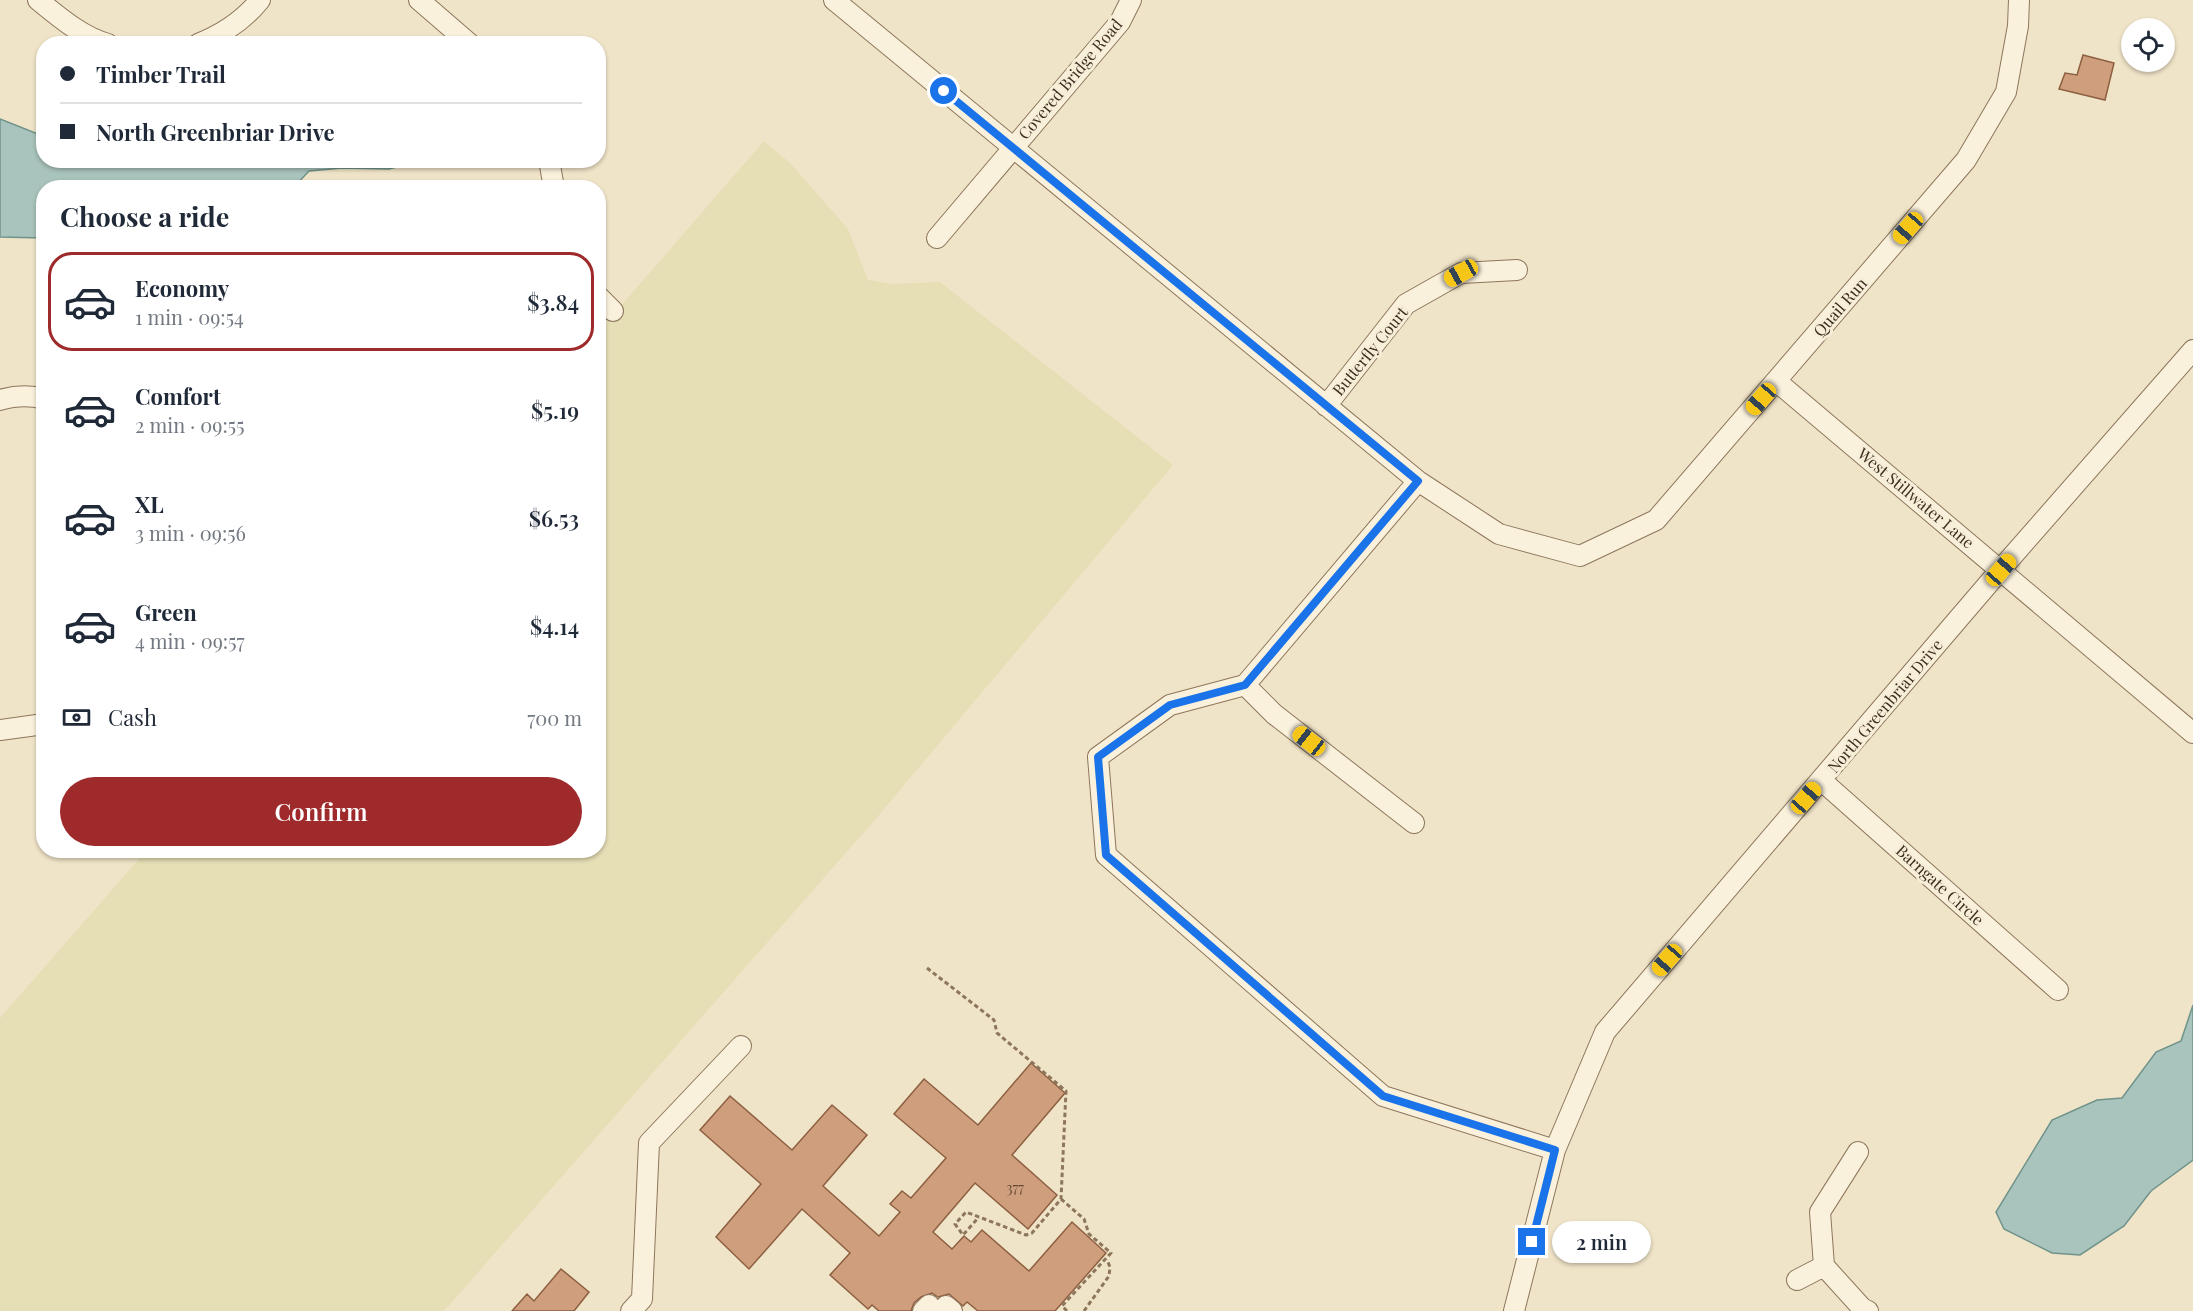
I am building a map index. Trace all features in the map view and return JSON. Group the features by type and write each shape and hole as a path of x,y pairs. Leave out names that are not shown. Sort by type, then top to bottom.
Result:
{"street":[{"path":"38,0 68,24 90,36"},
{"path":"214,36 231,27 250,12 260,0"},
{"path":"419,0 461,36"},
{"path":"834,0 1418,481 1245,685 1170,705 1098,757 1106,855 1383,1096 1555,1150"},
{"name":"Covered Bridge Road","path":"938,238 1120,22 1131,0"},
{"name":"Quail Run","path":"1418,481 1499,534 1580,556 1656,520 1966,160 2006,92 2018,26 2019,0"},
{"name":"Butterfly Court","path":"1326,406 1406,304 1461,273 1517,270"},
{"path":"606,303 613,310"},
{"name":"North Greenbriar Drive","path":"1514,1311 1555,1150 1605,1032 2193,350"},
{"name":"West Stillwater Lane","path":"1776,381 2193,733"},
{"path":"0,400 36,396"},
{"path":"1245,685 1274,714 1414,823"},
{"path":"0,730 36,724"},
{"name":"Barngate Circle","path":"1821,780 2058,990"},
{"path":"631,1311 642,1299 649,1143 741,1046"},
{"path":"1858,1152 1820,1212 1824,1266 1862,1308 1868,1311"},
{"path":"1797,1280 1824,1266"}],"path":[{"path":"927,968 994,1020 997,1033 1066,1091 1061,1199 1032,1233 1026,1235 966,1212 955,1224 963,1235 979,1217"},
{"path":"1061,1199 1084,1220 1089,1234 1111,1253 1107,1260 1103,1260 1062,1306 1067,1311"},
{"path":"1084,1311 1108,1276 1110,1266 1107,1260"}],"shaded area":[{"path":"764,141 791,164 848,229 868,280 891,284 940,282 1173,465 879,815 444,1311 0,1311 0,1018 140,858 606,858 606,323"}],"water":[{"path":"0,119 36,133 36,168 342,168 309,171 301,180 36,180 36,238 0,237"},
{"path":"342,168 393,168 389,169"},
{"path":"2193,1005 2193,1160 2151,1191 2124,1226 2080,1255 2052,1253 2004,1229 1996,1212 2052,1120 2097,1100 2122,1098 2156,1052 2181,1041"}],"building":[{"path":"2083,55 2114,63 2105,100 2059,89 2065,73 2077,75"},
{"path":"1031,1063 1065,1093 1012,1155 1057,1195 1028,1229 975,1183 933,1232 952,1249 964,1236 971,1242 982,1230 1029,1271 1072,1222 1106,1253 1055,1311 978,1311 967,1302 963,1306 949,1294 938,1297 932,1293 921,1297 914,1303 911,1311 879,1311 872,1305 868,1309 830,1275 850,1253 802,1209 749,1269 716,1237 761,1184 700,1130 730,1096 792,1150 832,1105 867,1135 823,1186 879,1236 900,1212 890,1204 902,1191 911,1198 946,1158 894,1114 924,1079 978,1125"},
{"path":"561,1269 589,1292 574,1311 512,1311 527,1294 534,1301"}],"route":[{"path":"944,91 1418,481 1245,685 1170,705 1098,757 1106,855 1383,1096 1555,1150 1532,1242"}]}
